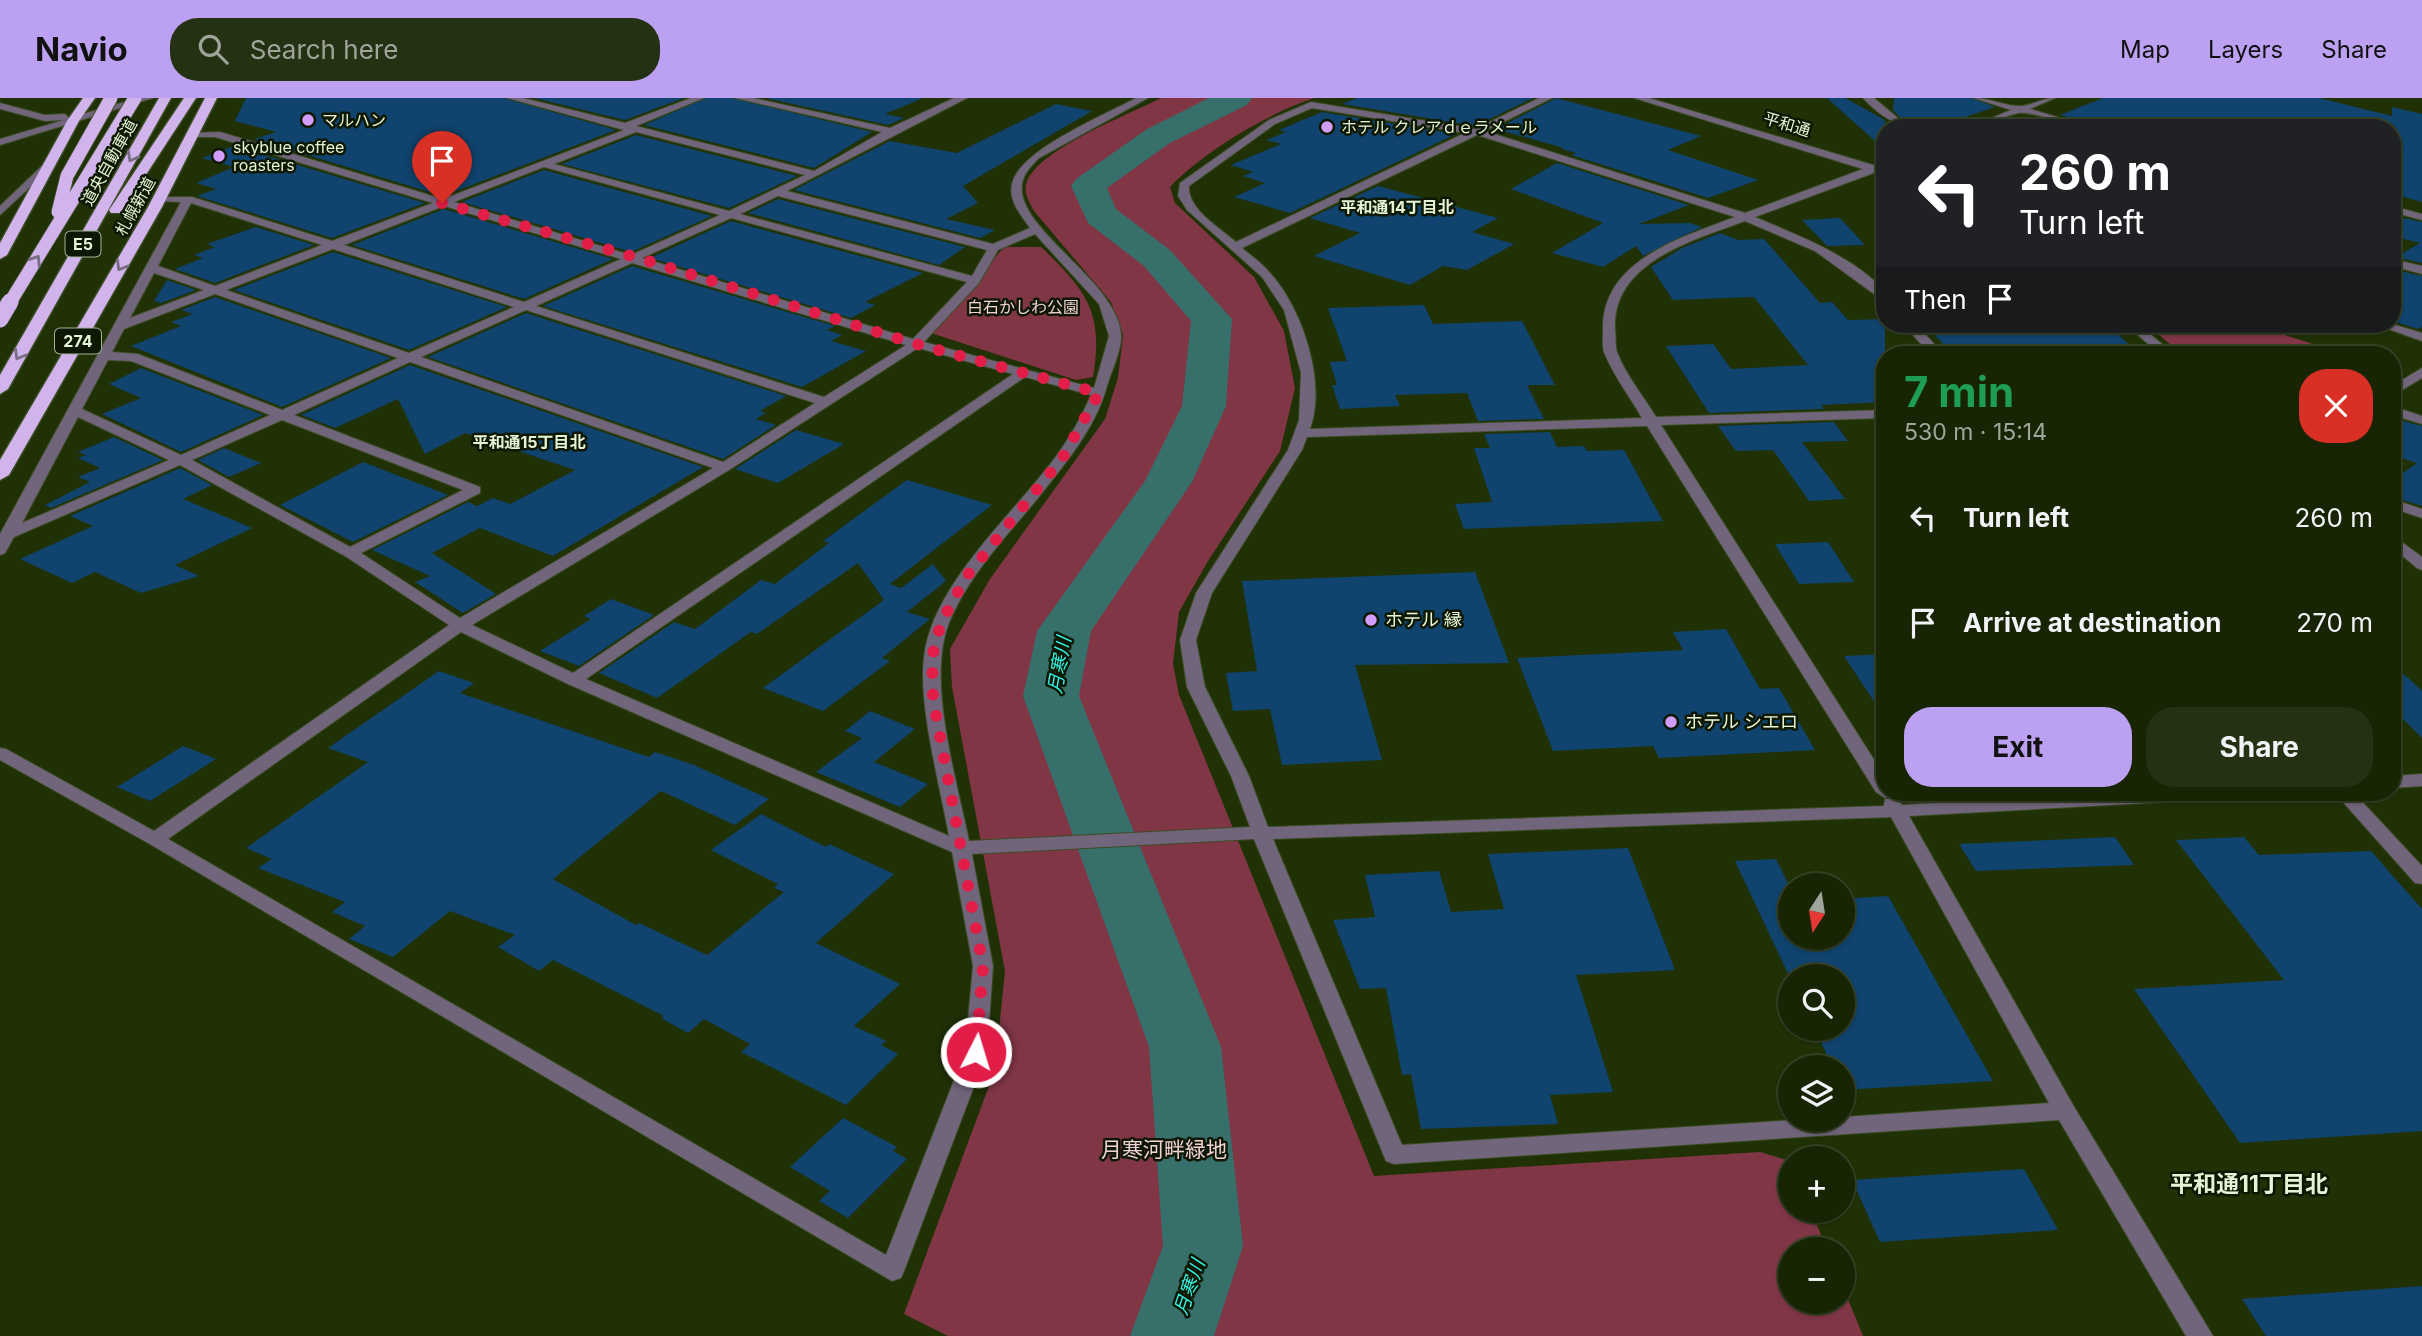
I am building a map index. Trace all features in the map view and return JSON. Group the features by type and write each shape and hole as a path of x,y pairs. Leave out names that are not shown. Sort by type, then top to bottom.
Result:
{"highway":[{"path":"0,256 74,119 89,98"},
{"path":"52,235 67,176 111,98"},
{"name":"道央自動車道","path":"0,319 135,98"},
{"name":"道央自動車道","path":"0,390 165,98"},
{"path":"49,303 131,188 190,98"},
{"name":"札幌新道","path":"0,475 157,203 211,98"}],"street":[{"path":"0,142 148,98"},
{"path":"512,98 815,174"},
{"path":"119,327 543,164 699,98"},
{"path":"740,98 891,131"},
{"path":"941,98 959,100"},
{"path":"0,753 155,839 892,1272 976,1052 983,966 933,699 932,657 941,623 966,577 1063,457 1099,393 1115,336 1105,303 1037,229 1020,206 1016,186 1023,170 1035,156 1143,98"},
{"path":"1234,247 1547,98"},
{"name":"平和通","path":"1639,98 1876,167"},
{"path":"1871,98 1894,119"},
{"path":"1979,98 2056,119"},
{"path":"1995,119 2050,98"},
{"path":"7,535 284,415 731,214 815,174 891,131 959,100"},
{"path":"1876,288 1819,249 1746,217 1477,132 1311,105 1272,122 1184,185 1183,196 1191,208 1266,275 1290,310 1308,373 1306,421 1301,433 1279,478 1204,593 1188,640 1196,687 1240,776 1394,1155 2065,1111"},
{"path":"0,106 45,118 74,119"},
{"path":"192,135 216,134 442,203 635,257 916,344 1099,393"},
{"path":"543,164 975,280"},
{"path":"0,211 49,165"},
{"path":"1876,170 1666,247 1650,258 1619,288 1608,312 1610,351 1651,421 1876,778"},
{"path":"777,192 994,248"},
{"path":"0,550 188,199"},
{"path":"157,203 188,199 824,401"},
{"path":"2401,211 2422,216"},
{"path":"155,839 460,625 724,467 916,344 975,280 994,248 1037,229"},
{"path":"2401,265 2422,271"},
{"path":"151,268 724,467"},
{"path":"2401,331 2422,337"},
{"path":"1917,333 1930,346"},
{"path":"2142,333 2158,346"},
{"path":"105,356 133,357 475,490 350,553"},
{"path":"574,680 1024,372"},
{"path":"2401,386 2422,372"},
{"path":"76,411 181,460 350,553 460,625 574,680 960,848 1017,848 1876,800"},
{"path":"2401,413 2422,420"},
{"path":"1301,433 1876,414"},
{"path":"2401,506 2422,514"},
{"path":"2401,547 2422,565"},
{"path":"2401,781 2422,780"},
{"path":"1890,801 2065,1111 2200,1336"},
{"path":"2351,801 2422,878"}],"green space":[{"name":"月寒河畔緑地","path":"1161,98 1314,98 1277,113 1237,135 1200,160 1170,187 1175,203 1254,277 1284,331 1295,388 1280,451 1208,561 1179,612 1173,664 1179,695 1374,1176 1760,1152 1778,1157 1778,1223 1816,1223 1822,1237 1778,1237 1778,1314 1854,1314 1863,1336 948,1336 904,1314 995,1070 1005,971 952,687 950,649 990,579 1105,419 1118,378 1123,335 1111,302 1034,211 1027,196 1026,185 1033,172 1046,159 1107,124"},
{"name":"白石かしわ公園","path":"1004,247 1041,247 1081,291 1094,319 1096,355 1093,377 1076,380 931,333"},
{"path":"2157,333 2278,333 2320,346 2172,346"}],"building":[{"path":"246,98 504,98 616,130 443,196 254,139 276,132 235,121"},
{"path":"534,98 684,98 625,120"},
{"path":"706,98 732,98 872,132 814,168 644,125"},
{"path":"765,98 923,98 885,114 904,118 888,125"},
{"path":"1357,98 1533,98 1475,126 1342,104"},
{"path":"1556,98 1701,136 1668,150 1758,180 1708,198 1571,155 1576,153 1561,149 1564,148 1496,129"},
{"path":"1827,98 1845,98 1883,119 1876,119 1876,142"},
{"path":"1894,98 1972,98 1995,107 1960,119 1906,119 1893,110"},
{"path":"2103,98 2319,98 2392,116 2392,107 2422,114 2422,202 2401,196 2401,119 2073,119 2060,115"},
{"path":"1056,104 1092,111 963,186 978,203 946,219 995,230 980,238 794,190 890,141 957,153"},
{"path":"1322,112 1456,134 1290,213 1234,197 1265,183 1243,176 1253,172 1231,165 1281,144 1266,140 1286,132 1279,130"},
{"path":"636,135 797,176 729,208 562,164"},
{"path":"234,146 425,203 332,238 197,196 216,189 196,183 234,167 202,158"},
{"path":"1557,163 1689,205 1639,224 1690,223 1702,227 1643,256 1636,246 1603,267 1552,253 1603,223 1511,189"},
{"path":"544,170 712,216 631,252 462,202"},
{"path":"1378,186 1498,218 1472,232 1514,244 1467,270 1443,266 1410,285 1314,256 1360,233 1310,218"},
{"path":"778,199 965,247 939,265 748,213"},
{"path":"444,209 613,259 524,299 352,245"},
{"path":"1840,218 1865,245 1827,246 1802,220"},
{"path":"2401,220 2422,222 2422,263 2401,258 2401,254 2420,243 2401,238"},
{"path":"731,221 923,273 865,302 875,305 851,318 650,258"},
{"path":"256,227 314,245 215,283 175,269 203,258 194,255 215,247 207,244"},
{"path":"1720,233 1738,240 1764,239 1820,303 1832,302 1848,320 1876,319 1876,333 1885,333 1885,346 1876,346 1876,402 1821,405 1824,409 1709,413 1666,346 1713,344 1731,369 1808,365 1754,297 1673,300 1651,267 1682,248"},
{"path":"333,252 507,307 409,350 234,290"},
{"path":"632,266 835,326 827,330 842,335 831,341 866,351 802,387 543,306"},
{"path":"2401,271 2422,276 2422,327 2418,329 2401,324"},
{"path":"167,280 196,290 161,303 154,301"},
{"path":"215,297 391,358 282,407 131,346 181,326 171,322 193,314 181,310"},
{"path":"1424,305 1433,324 1522,321 1555,385 1527,385 1544,419 1478,421 1467,393 1395,395 1400,406 1340,409 1332,385 1337,385 1330,362 1347,361 1328,308"},
{"path":"526,313 786,396 760,411 766,413 756,419 776,425 723,459 428,357"},
{"path":"1933,333 2117,333 2130,346 1945,346"},
{"path":"410,365 703,467 553,556 480,528 432,553 496,594 463,613 415,582 430,576 372,550 468,502 477,506 493,498 510,504 575,470 465,433 425,454 398,399 335,428 301,415"},
{"path":"141,368 263,415 181,452 102,414 141,398 109,384"},
{"path":"2401,421 2422,426 2422,506 2401,500 2401,475 2417,463 2401,458"},
{"path":"1834,422 1848,441 1802,442 1845,499 1809,501 1773,450 1736,451 1718,426"},
{"path":"796,430 844,444 778,483 735,469"},
{"path":"1550,432 1557,447 1584,446 1587,451 1624,450 1663,521 1464,529 1455,504 1492,502 1474,448 1490,448 1484,434"},
{"path":"114,437 163,460 51,508 45,505 90,482 78,477 100,468 78,458 86,455 78,452"},
{"path":"224,448 261,463 229,477 198,460"},
{"path":"363,462 448,495 353,542 280,505"},
{"path":"180,468 212,485 183,499 252,528 175,565 199,576 141,593 95,572 72,583 20,559 93,526 70,516"},
{"path":"907,480 992,505 890,584 901,588 933,564 946,581 907,612 930,619 882,658 890,661 823,711 763,688 884,600 858,563 757,634 751,632 657,698 599,673 674,622 695,629 761,580 775,584 829,543 823,541"},
{"path":"1828,542 1854,582 1799,584 1775,544"},
{"path":"1475,572 1509,663 1355,665 1382,760 1282,765 1270,709 1233,711 1226,673 1257,671 1242,581"},
{"path":"611,599 654,615 579,666 540,651 591,619 584,616"},
{"path":"1726,629 1760,689 1779,688 1815,750 1659,758 1653,746 1553,751 1517,658 1683,650 1673,632"},
{"path":"1876,654 1876,704 1844,656"},
{"path":"439,671 474,683 460,693 649,757 655,752 694,765 769,799 735,825 661,791 553,879 636,925 639,923 707,955 784,892 774,888 778,884 711,850 761,814 826,847 829,844 894,874 816,943 900,984 854,1026 886,1041 881,1045 898,1054 846,1105 741,1052 750,1044 704,1019 688,1033 661,1018 664,1016 553,960 539,971 498,947 515,935 450,911 393,957 349,939 365,926 332,912 345,902 258,868 272,859 246,848 368,762 328,748"},
{"path":"2401,671 2422,691 2422,738 2401,717"},
{"path":"870,711 915,729 874,762 928,784 900,807 816,772 862,738 845,731"},
{"path":"183,746 216,759 150,801 117,787"},
{"path":"2115,837 2134,865 1976,871 1959,844"},
{"path":"2244,837 2259,855 2371,851 2422,909 2422,1131 2240,1143 2134,989 2284,980 2176,840"},
{"path":"1628,848 1675,970 1576,975 1613,1092 1550,1095 1558,1124 1421,1129 1411,1074 1402,1075 1386,988 1360,989 1333,920 1375,917 1365,875 1439,871 1451,912 1504,909 1488,854"},
{"path":"1776,859 1783,873 1778,873 1778,950 1855,950 1855,898 1888,896 1993,1081 1855,1089 1855,1055 1827,1055 1821,1041 1855,1041 1855,964 1783,964 1735,861"},
{"path":"843,1118 897,1147 893,1151 907,1159 848,1218 819,1201 830,1191 790,1167"},
{"path":"2024,1169 2058,1230 1880,1242 1855,1187 1855,1180"},
{"path":"2422,1286 2422,1336 2266,1336 2242,1299"}],"waterway":[{"name":"月寒川","path":"1172,1336 1203,1246 1185,1047 1051,696 1064,631 1168,482 1204,406 1212,319 1157,258 1101,215 1088,186 1159,136 1236,98"}],"place":[{"name":"マルハン","path":"308,120"},
{"name":"ホテル クレアｄｅラメール","path":"1327,127"},
{"name":"skyblue coffee roasters","path":"219,156"},
{"name":"ホテル 縁","path":"1371,620"},
{"name":"ホテル シエロ","path":"1671,722"}],"district":[{"name":"平和通14丁目北","path":"1397,207"},
{"name":"平和通15丁目北","path":"529,442"},
{"name":"平和通11丁目北","path":"2249,1184"}],"route":[{"path":"442,203 635,257 916,344 1099,393 1087,419 1063,457 966,577 941,623 932,657 933,699 983,966 976,1052"}]}
